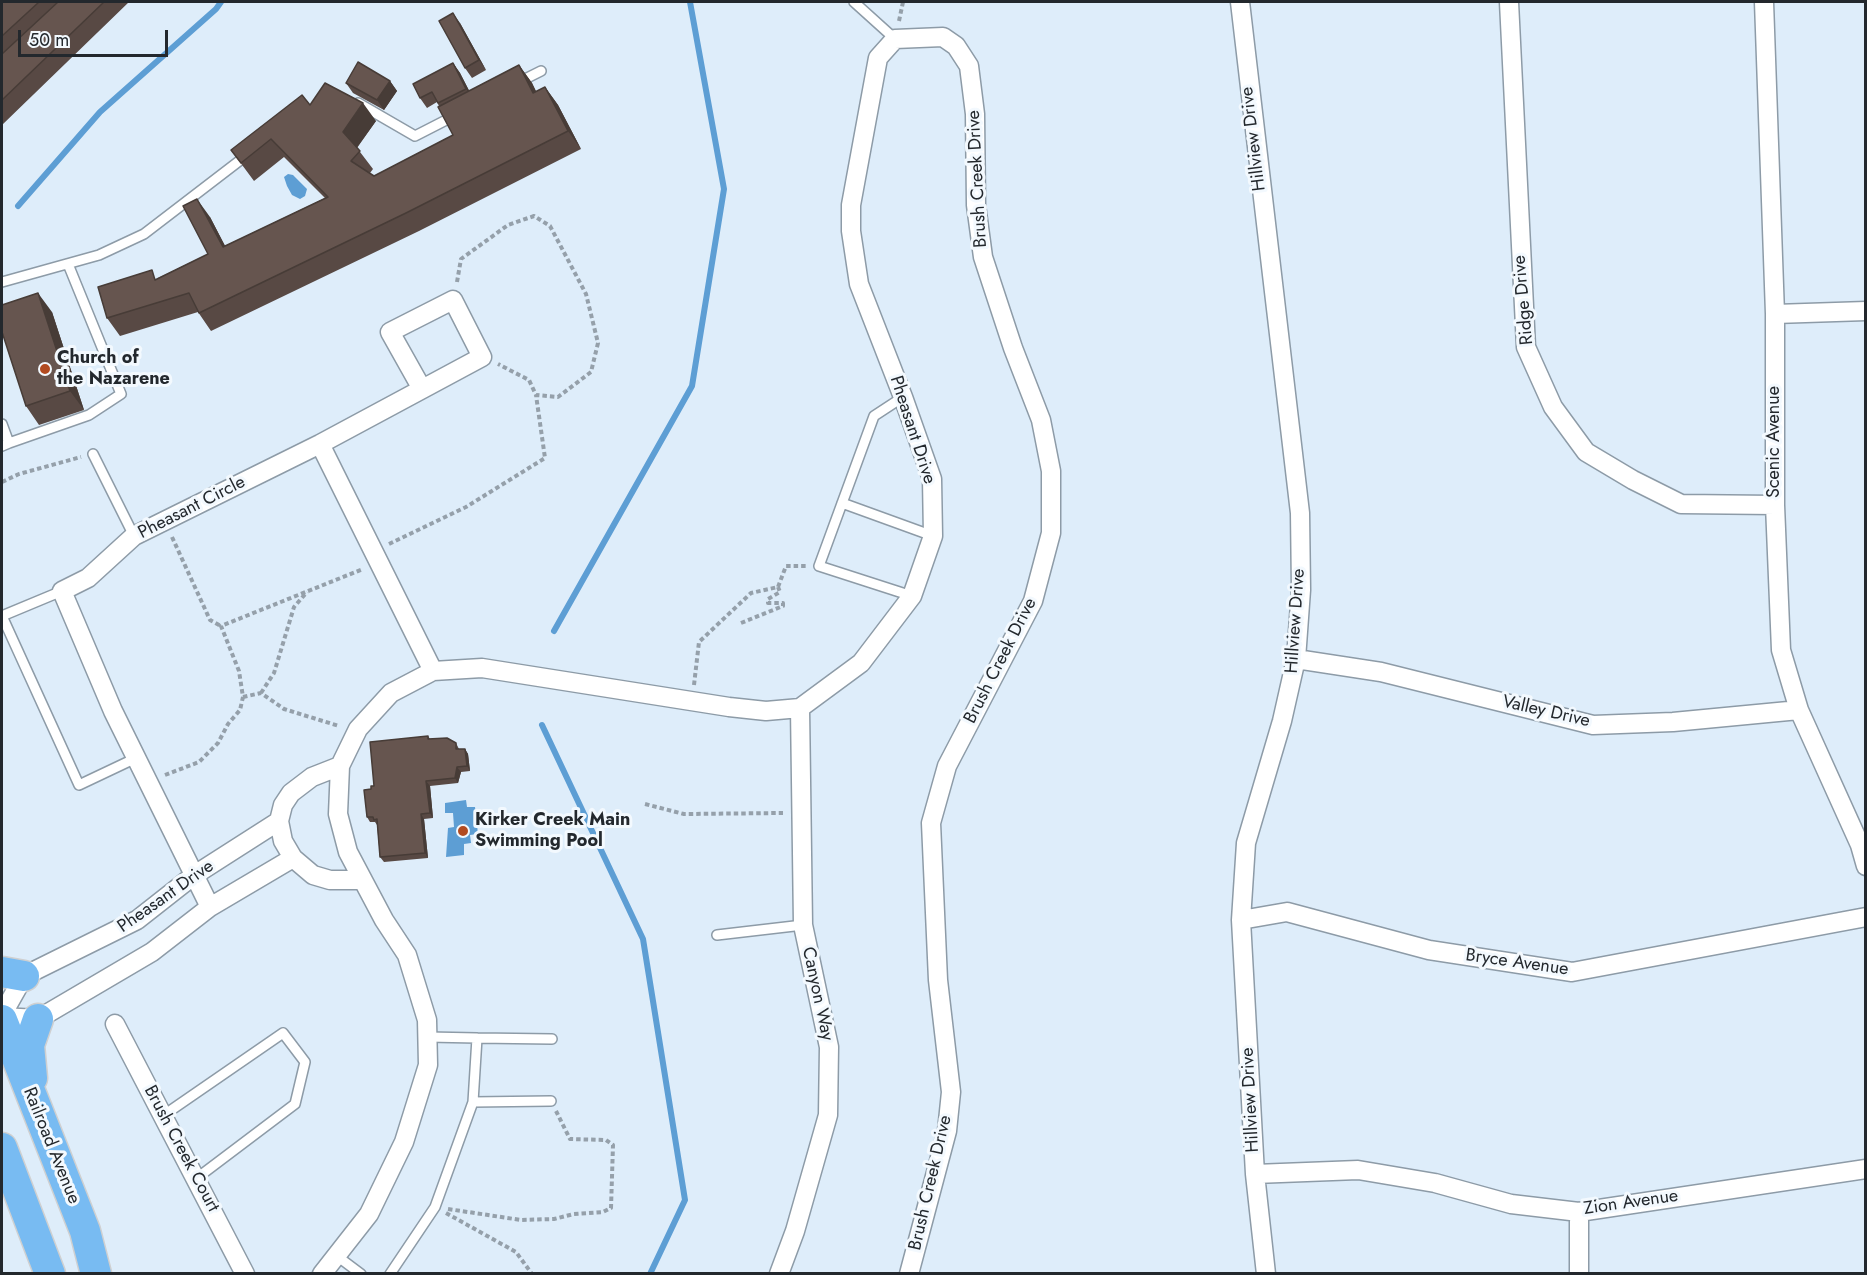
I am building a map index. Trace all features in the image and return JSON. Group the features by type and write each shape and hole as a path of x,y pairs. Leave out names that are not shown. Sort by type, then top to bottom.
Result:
{"highway":[{"name":"Railroad Avenue","path":"2,1017 85,1231 96,1274"},
{"path":"38,1019 29,1045 30,1069 49,1139"},
{"path":"2,1148 50,1274"}],"street":[{"name":"Hillview Drive","path":"1240,2 1300,513 1301,590 1296,659 1282,721 1246,843 1241,920 1255,1174 1266,1274"},
{"name":"Ridge Drive","path":"1509,2 1526,347 1553,407 1586,452 1633,480 1681,504 1775,505"},
{"name":"Scenic Avenue","path":"1764,2 1775,314 1775,505 1781,651 1799,710 1860,845 1866,866"},
{"name":"Brush Creek Drive","path":"895,39 943,38 956,46 969,66 975,114 976,205 983,257 1013,348 1041,420 1051,471 1051,533 1033,602 947,766 931,823 938,980 951,1092 947,1131 909,1274"},
{"name":"Pheasant Drive","path":"800,708 861,663 912,596 933,536 932,479 859,284 851,231 851,205 878,58 895,39"},
{"path":"422,389 390,332 453,300 482,357"},
{"path":"1775,314 1866,311"},
{"name":"Pheasant Circle","path":"62,591 88,578 134,536 320,444 482,357"},
{"path":"320,444 433,670"},
{"path":"62,591 136,758 210,907"},
{"name":"Valley Drive","path":"1296,659 1381,672 1593,724 1673,722 1799,710"},
{"path":"322,1274 369,1214 404,1142 428,1065 427,1020 407,955 348,852 339,814 340,766 356,733 391,693 433,670 482,668 766,711 800,708"},
{"name":"Canyon Way","path":"779,1274 795,1232 828,1115 829,1047 803,925 800,708"},
{"path":"340,766 312,777 291,793 283,805 279,821 283,841 293,858 313,875 330,880 362,880"},
{"name":"Pheasant Drive","path":"2,1017 13,974 137,920 193,876 279,821"},
{"name":"Pheasant Drive","path":"38,1019 152,952 210,907 293,858"},
{"name":"Bryce Avenue","path":"1241,920 1287,912 1429,950 1572,972 1866,917"},
{"path":"2,1017 38,1019"},
{"name":"Brush Creek Court","path":"115,1024 245,1274"},
{"name":"Zion Avenue","path":"1255,1174 1358,1170 1435,1184 1511,1204 1579,1212 1866,1169"},
{"path":"1579,1212 1579,1274"}],"lane":[{"path":"854,2 895,39"},
{"path":"509,87 541,71"},
{"path":"354,101 415,136 468,109"},
{"path":"2,282 99,255 144,234 258,147"},
{"path":"2,424 5,444 88,415 121,394 69,264"},
{"path":"903,397 874,416 819,566 912,596"},
{"path":"93,454 134,536"},
{"path":"842,503 933,536"},
{"path":"62,591 2,616 79,785 136,758"},
{"path":"717,935 803,925"},
{"path":"164,1115 283,1033 305,1062 296,1104 197,1178"},
{"path":"428,1037 552,1039"},
{"path":"390,1274 435,1207 473,1102 477,1038"},
{"path":"473,1102 551,1101"},
{"path":"337,1256 361,1274"}],"path":[{"path":"453,300 462,259 508,225 534,216 550,226 586,294 598,343 591,372 558,397 536,395"},
{"path":"221,627 309,591 375,557 466,507 545,458 536,395 529,380 482,357"},
{"path":"2,482 19,474 93,454"},
{"path":"148,783 199,762 218,743 228,724 240,710 243,697 239,670 221,627 210,621 165,520"},
{"path":"741,623 783,606 783,603 768,603 768,599 780,592 778,587 786,566 819,566"},
{"path":"692,701 699,642 751,593 778,587"},
{"path":"243,697 261,693 274,673 294,607 309,591"},
{"path":"261,693 284,709 314,716 356,733"},
{"path":"645,804 684,814 802,813"},
{"path":"435,1207 521,1220 554,1220 574,1214 603,1212 611,1208 613,1145 606,1140 570,1139 551,1101"},
{"path":"435,1207 516,1252 532,1274"}],"water":[{"path":"288,174 293,175 307,189 305,196 300,199 292,195 284,177"},
{"name":"Kirker Creek Main Swimming Pool","path":"466,800 467,807 475,807 478,834 470,835 471,843 464,844 464,855 446,857 448,828 454,827 453,813 445,813 445,803"}],"building":[{"path":"2,2 39,2 2,36"},
{"path":"58,2 104,2 2,100 2,54"},
{"path":"453,13 479,60 465,68 439,21"},
{"path":"358,62 390,81 377,100 346,83"},
{"path":"453,63 466,89 438,103 432,92 420,98 413,84"},
{"path":"519,65 533,93 545,87 568,131 406,213 199,313 189,293 107,318 98,287 152,270 155,280 208,254 183,206 197,199 223,247 328,197 271,139 241,163 231,150 302,95 310,105 325,83 363,103 343,132 360,151 351,161 374,176 453,135 438,107"},
{"name":"Church of the Nazarene","path":"38,293 70,391 26,406 2,332 2,305"},
{"path":"428,736 428,739 447,738 456,743 456,749 465,749 467,766 457,767 455,778 426,781 430,813 421,814 425,853 380,857 377,819 367,817 364,790 374,786 370,742"}],"waterway":[{"path":"18,206 100,112 216,9 221,2"},
{"path":"554,631 692,386 724,189 690,2"},
{"path":"542,725 643,939 685,1200 650,1274"}],"place":[{"name":"Church of the Nazarene","path":"45,369"},
{"name":"Kirker Creek Main Swimming Pool","path":"463,831"}]}
